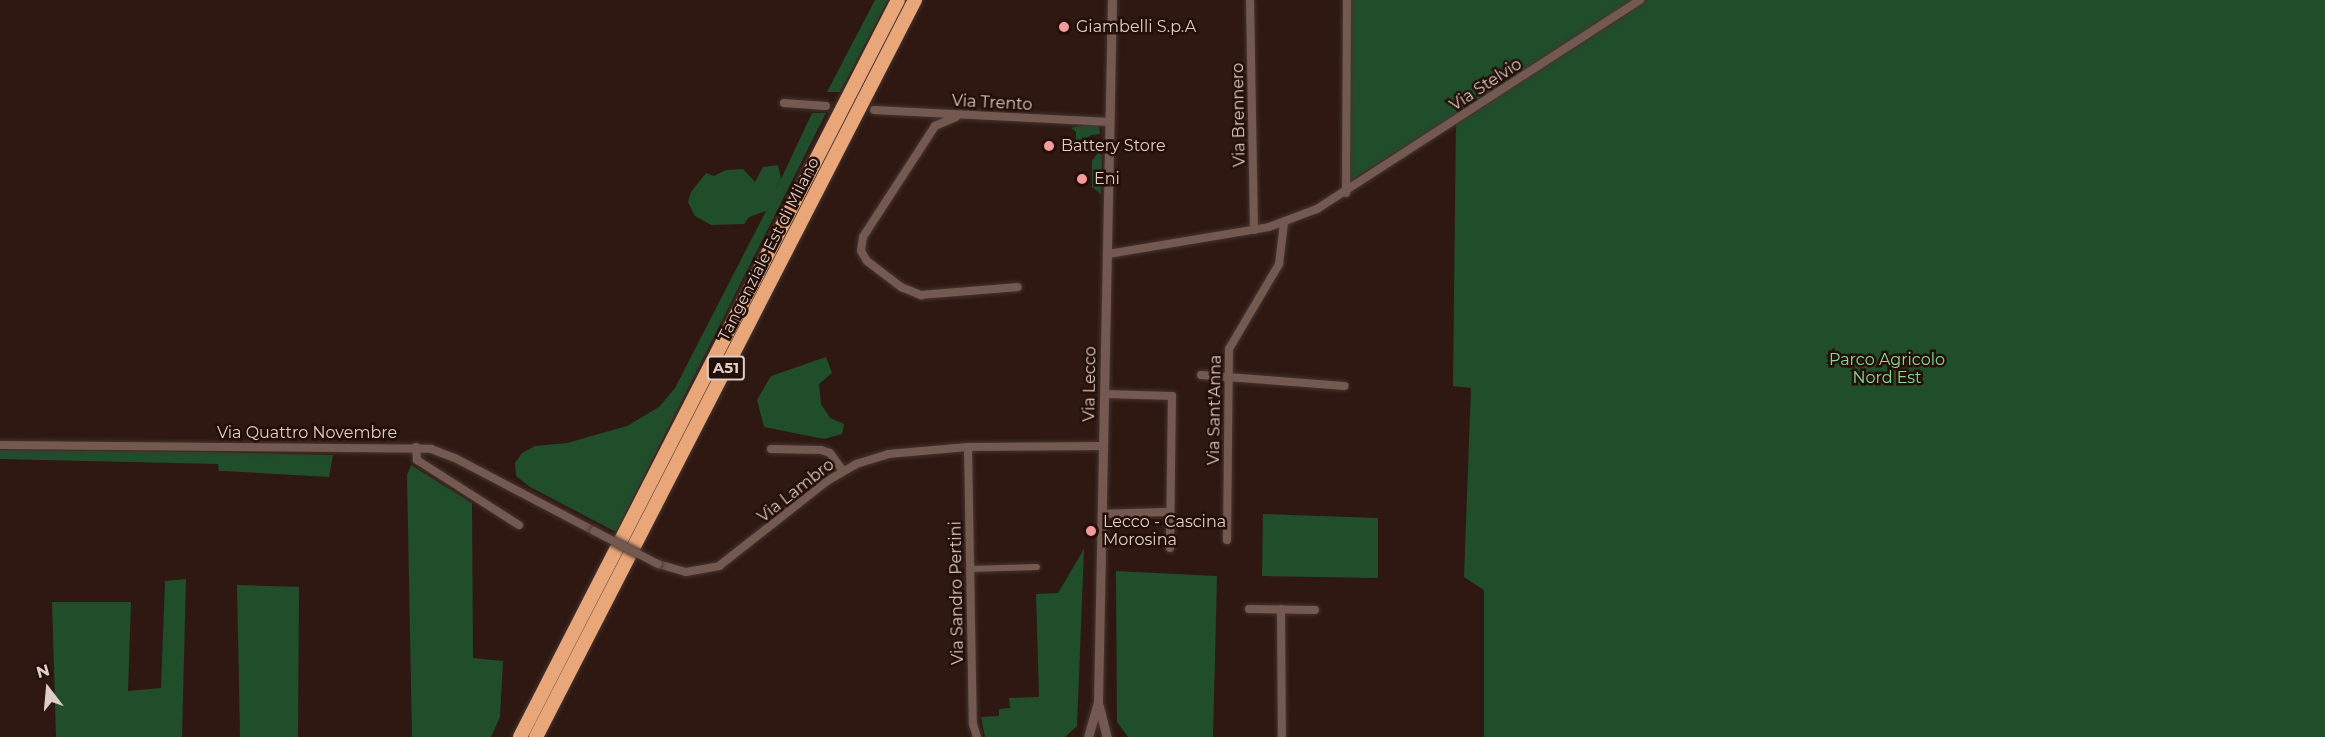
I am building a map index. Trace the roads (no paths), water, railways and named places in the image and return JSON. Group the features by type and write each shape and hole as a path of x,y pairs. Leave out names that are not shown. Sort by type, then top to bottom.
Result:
{"highway":[{"name":"Tangenziale Est di Milano","path":"520,737 898,0"},
{"name":"Tangenziale Est di Milano","path":"536,737 915,0"}],"street":[{"path":"1108,254 1112,0"},
{"name":"Via Brennero","path":"1250,0 1254,230"},
{"path":"1346,193 1347,0"},
{"name":"Via Stelvio","path":"1108,254 1284,223 1346,193 1640,0"},
{"path":"784,103 826,106"},
{"name":"Via Trento","path":"874,110 956,117 1110,122"},
{"path":"956,117 935,126 863,237 861,251 867,261 901,287 921,295 1018,287"},
{"name":"Via Sant'Anna","path":"1227,540 1228,376 1233,339 1279,264 1284,223"},
{"name":"Via Lecco","path":"1088,737 1098,701 1108,254"},
{"path":"1200,375 1345,387"},
{"path":"1105,394 1172,396 1170,548"},
{"name":"Via Quattro Novembre","path":"0,445 416,447 455,458 594,531"},
{"path":"416,447 417,460 519,525"},
{"name":"Via Lambro","path":"594,531 658,564 686,572 719,566 843,471 904,451 968,447 1104,447"},
{"name":"Via Sandro Pertini","path":"968,447 973,724 977,737"},
{"path":"771,449 821,450 830,453 843,471"},
{"path":"1102,514 1170,513"},
{"path":"970,569 1037,567"},
{"path":"1249,609 1315,610"},
{"path":"1281,609 1282,737"},
{"name":"Via Lecco","path":"1098,701 1107,737"}],"place":[{"name":"Giambelli S.p.A","path":"1064,27"},
{"name":"Battery Store","path":"1049,146"},
{"name":"Eni","path":"1082,179"},
{"name":"Lecco - Cascina Morosina","path":"1091,531"}],"park label":[{"name":"Parco Agricolo Nord Est","path":"1887,369"}]}
